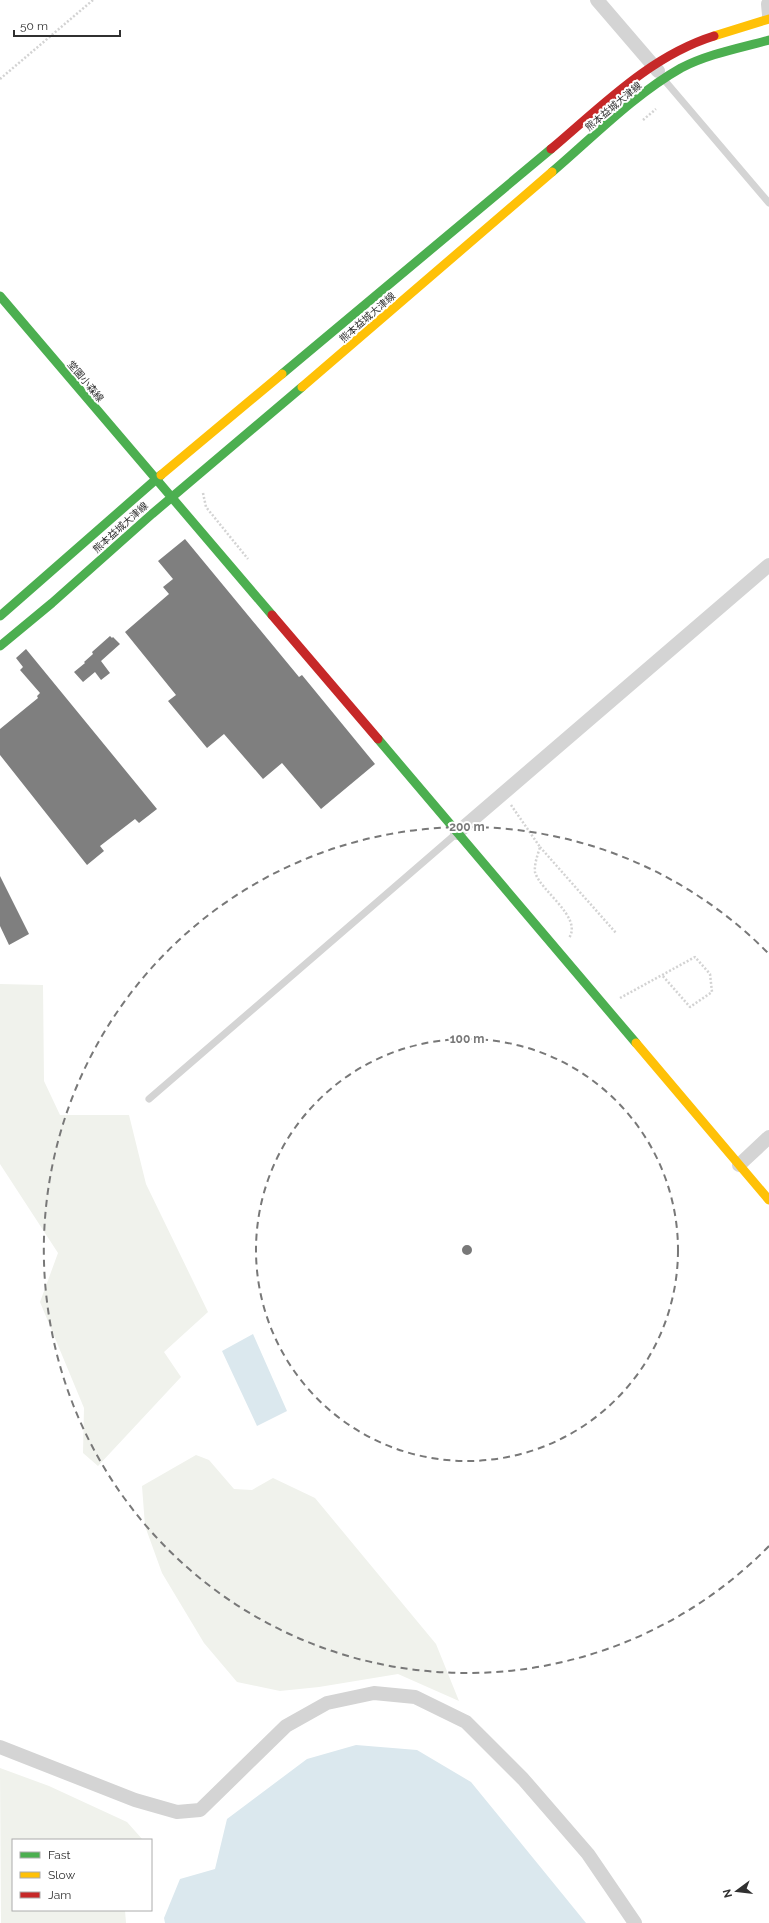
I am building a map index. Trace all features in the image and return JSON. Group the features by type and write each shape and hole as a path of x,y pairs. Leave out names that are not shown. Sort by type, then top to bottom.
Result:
{"main road":[{"name":"熊本益城大津線","path":"0,616 155,480 623,88 653,65 699,41 769,19"},
{"name":"熊本益城大津線","path":"0,646 30,623 171,497 642,95 682,68 719,54 769,40"},
{"name":"堂園小森線","path":"0,296 155,480 559,951 769,1200"}],"street":[{"path":"597,0 665,80"},
{"path":"769,3 769,15"},
{"path":"457,833 769,565"},
{"path":"739,1165 769,1137"},
{"path":"0,1747 135,1800 177,1812 200,1810 286,1726 327,1703 374,1694 415,1697 466,1722 523,1780 588,1854 635,1923"}],"lane":[{"path":"665,80 769,203"},
{"path":"149,1099 457,833"}],"path":[{"path":"0,79 93,0"},
{"path":"638,124 674,92"},
{"path":"209,488 203,493 206,507 251,562"},
{"path":"505,793 514,812 540,847 616,933"},
{"path":"540,847 535,870 538,880 567,915 572,925 571,934 559,951"},
{"path":"605,1006 695,956 710,974 712,992 690,1007 662,975"}],"shaded area":[{"path":"0,984 43,985 44,1081 60,1115 129,1115 146,1184 208,1312 164,1352 181,1377 98,1466 83,1453 84,1408 40,1302 58,1253 0,1164"},
{"path":"253,1334 287,1411 257,1426 222,1351"},
{"path":"196,1455 209,1460 234,1489 252,1490 273,1478 315,1498 436,1644 459,1701 398,1674 319,1687 280,1691 237,1682 204,1643 162,1573 145,1526 142,1486"},
{"path":"356,1745 417,1750 471,1782 586,1923 165,1923 164,1918 180,1879 215,1869 227,1819 307,1759"},
{"path":"0,1768 49,1786 127,1822 142,1839 12,1839 12,1911 125,1911 126,1923 1,1923"}],"building":[{"path":"185,539 299,677 302,675 375,764 321,809 282,763 263,779 224,734 207,748 168,701 176,695 125,632 169,594 163,587 173,579 158,561"},
{"path":"110,636 120,644 101,661 110,673 101,680 95,672 83,682 74,672 85,663 84,662 93,654 92,652"},
{"path":"26,649 157,809 139,823 135,819 100,846 104,851 87,865 0,755 0,729 38,698 37,696 40,693 20,670 23,667 16,658"},
{"path":"0,876 29,934 9,945 0,926"}],"traffic: fast":[{"path":"552,172 631,103 664,78 691,63 713,55 769,40"},
{"path":"282,374 551,149"},
{"path":"0,296 272,615"},
{"path":"0,646 52,603 152,514 302,387"},
{"path":"0,616 161,475"},
{"path":"378,739 636,1043"}],"traffic: slow":[{"path":"714,36 769,19"},
{"path":"302,387 552,172"},
{"path":"161,475 282,374"},
{"path":"636,1043 769,1200"}],"traffic: jam":[{"path":"551,149 627,84 647,69 691,45 714,36"},
{"path":"272,615 378,739"}]}
